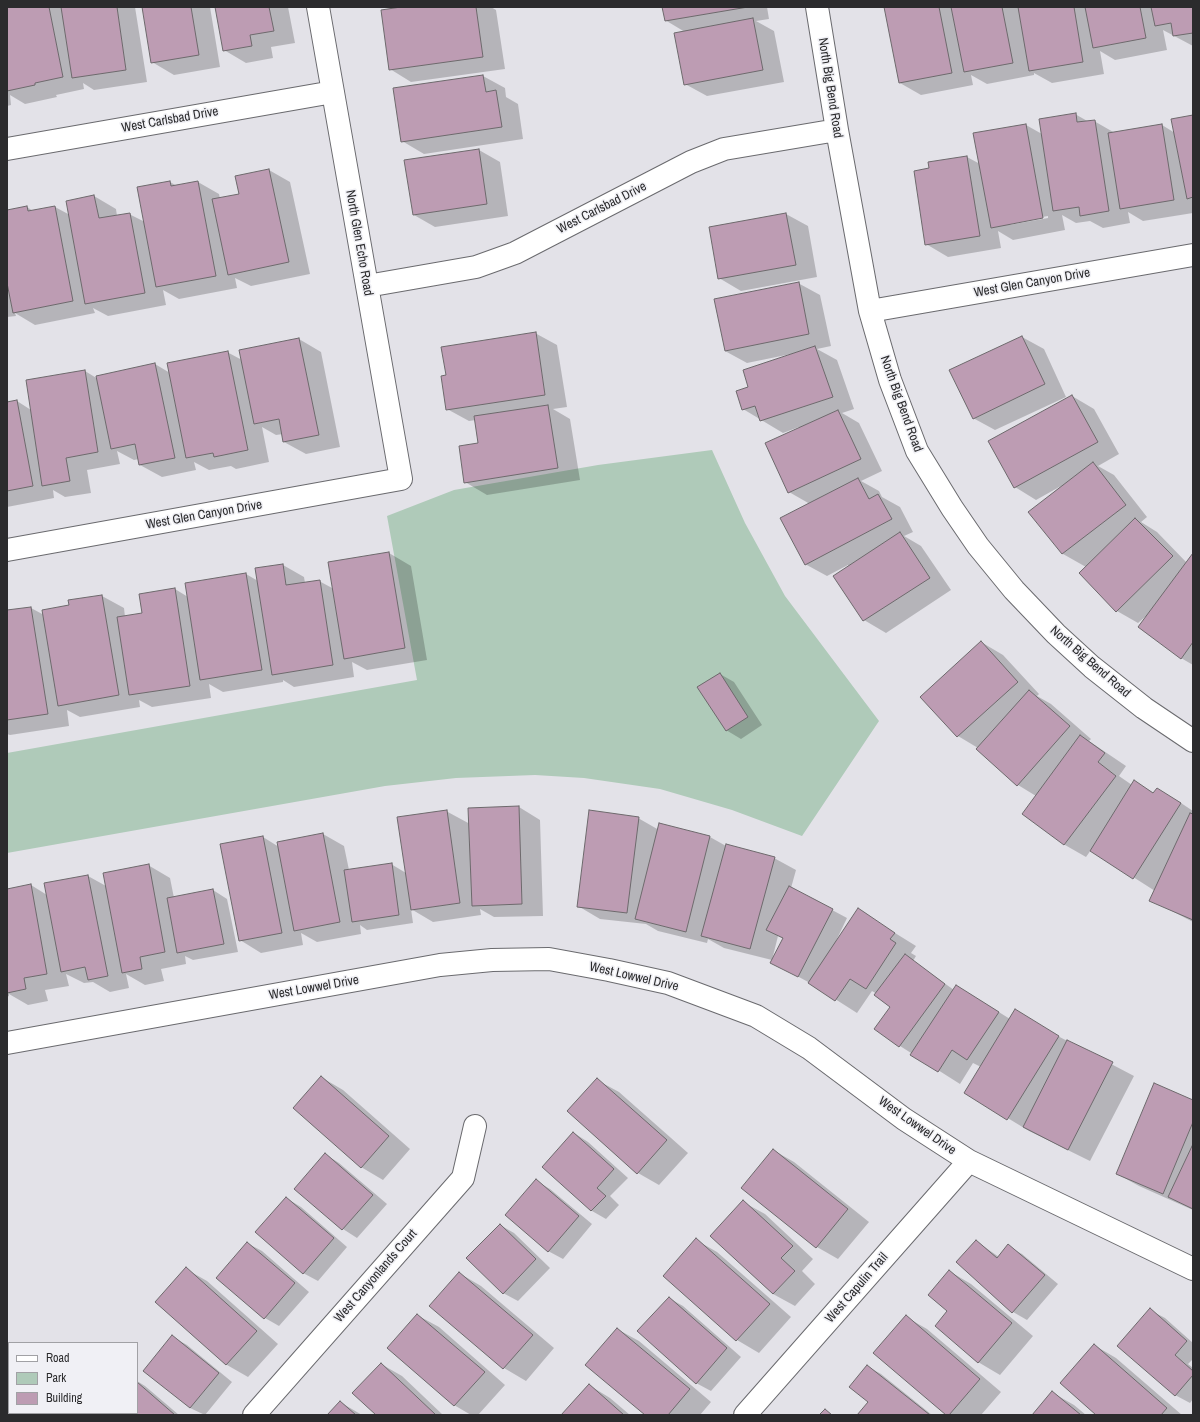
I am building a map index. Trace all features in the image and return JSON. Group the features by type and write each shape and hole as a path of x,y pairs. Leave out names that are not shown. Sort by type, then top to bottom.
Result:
{"street":[{"name":"North Glen Echo Road","path":"318,7 401,479"},
{"name":"North Big Bend Road","path":"817,7 837,130 870,311 890,380 917,451 952,508 978,546 1014,590 1056,634 1092,667 1144,708 1193,741"},
{"name":"West Carlsbad Drive","path":"7,149 333,92"},
{"name":"West Carlsbad Drive","path":"367,286 476,267 515,253 691,162 724,149 837,130"},
{"name":"West Glen Canyon Drive","path":"870,311 1193,254"},
{"name":"West Glen Canyon Drive","path":"7,550 401,479"},
{"name":"West Lowwel Drive","path":"7,1043 440,965 492,960 550,959 668,982 756,1016 809,1048 904,1119 968,1162 1193,1269"},
{"name":"West Canyonlands Court","path":"254,1415 463,1178 475,1126"},
{"name":"West Capulin Trail","path":"745,1415 968,1162"}],"green space":[{"path":"712,450 745,523 785,596 879,721 802,836 732,810 660,789 584,778 535,775 456,778 385,786 7,853 7,753 417,680 387,516 454,490 598,465"}],"building":[{"path":"7,7 49,7 63,77 7,91"},
{"path":"61,7 117,7 126,70 72,78"},
{"path":"142,7 191,7 199,55 151,63"},
{"path":"215,7 269,7 274,31 250,35 252,46 223,51"},
{"path":"401,7 476,7 483,57 389,70 381,10"},
{"path":"662,7 748,7 665,21"},
{"path":"884,7 939,7 952,73 899,83"},
{"path":"951,7 1002,7 1013,63 964,72"},
{"path":"1018,7 1074,7 1083,62 1029,71"},
{"path":"1085,7 1140,7 1146,38 1093,48"},
{"path":"1151,7 1193,7 1193,33 1173,36 1171,23 1155,26"},
{"path":"753,18 763,70 684,85 674,33"},
{"path":"483,75 486,92 496,90 502,127 401,142 393,88"},
{"path":"1076,113 1077,122 1095,120 1109,211 1080,216 1079,207 1053,211 1039,119"},
{"path":"1193,115 1193,197 1187,199 1171,119"},
{"path":"1026,124 1043,218 991,228 973,133"},
{"path":"1162,124 1174,200 1120,209 1108,133"},
{"path":"479,149 487,204 413,215 404,160"},
{"path":"967,156 980,236 925,245 914,171 929,168 928,162"},
{"path":"269,169 289,262 228,275 212,199 239,194 235,176"},
{"path":"170,181 171,186 198,181 216,276 156,287 137,187"},
{"path":"94,195 99,218 130,213 145,293 85,304 66,201"},
{"path":"27,206 28,211 55,206 73,301 13,313 7,283 7,210"},
{"path":"786,213 796,265 718,279 709,227"},
{"path":"799,282 809,334 725,351 714,299"},
{"path":"536,332 545,395 446,410 441,376 446,375 441,347"},
{"path":"1022,336 1045,384 973,419 949,370"},
{"path":"299,338 319,435 283,442 279,419 254,424 239,350"},
{"path":"815,346 833,397 760,421 755,406 742,410 736,391 748,387 743,370"},
{"path":"228,351 248,450 214,457 213,453 186,458 167,363"},
{"path":"155,363 175,458 139,465 135,444 111,449 96,376"},
{"path":"85,370 98,452 66,458 70,481 42,486 26,380"},
{"path":"1072,395 1098,442 1014,488 988,441"},
{"path":"17,400 33,486 7,491 7,402"},
{"path":"548,405 558,468 464,483 459,446 478,443 474,416"},
{"path":"838,410 861,459 788,493 765,443"},
{"path":"1093,462 1126,505 1062,554 1028,512"},
{"path":"858,478 869,499 878,494 892,519 805,565 780,518"},
{"path":"1135,518 1173,556 1116,612 1079,573"},
{"path":"900,532 930,578 863,621 833,576"},
{"path":"389,552 405,648 344,659 328,562"},
{"path":"1193,553 1193,642 1181,659 1138,627"},
{"path":"283,564 286,585 320,580 333,665 272,675 255,568"},
{"path":"246,573 262,670 200,680 185,583"},
{"path":"175,588 190,686 129,695 117,617 142,613 139,594"},
{"path":"102,595 119,695 58,706 42,610 69,605 68,600"},
{"path":"31,607 48,714 7,720 7,610"},
{"path":"981,641 1018,682 957,737 920,697"},
{"path":"720,673 748,717 726,731 697,687"},
{"path":"1029,690 1070,726 1017,786 976,749"},
{"path":"1080,735 1105,753 1098,762 1116,776 1064,845 1022,814"},
{"path":"1134,780 1153,793 1157,788 1181,803 1133,879 1090,851"},
{"path":"519,806 522,904 472,906 468,808"},
{"path":"447,810 460,903 411,910 397,817"},
{"path":"589,810 639,817 627,913 577,907"},
{"path":"1190,813 1193,814 1193,920 1149,901"},
{"path":"659,823 710,836 686,932 635,919"},
{"path":"323,833 340,922 294,931 277,842"},
{"path":"263,836 282,933 239,941 220,844"},
{"path":"726,844 775,857 750,949 701,936"},
{"path":"392,863 399,915 352,922 344,870"},
{"path":"149,864 165,952 140,957 142,969 122,973 103,873"},
{"path":"88,875 108,976 88,980 85,967 61,972 44,883"},
{"path":"31,884 47,974 24,978 26,989 7,993 7,889"},
{"path":"789,886 833,909 798,977 770,963 783,938 766,930"},
{"path":"213,889 224,944 177,953 167,898"},
{"path":"858,908 895,933 890,939 896,943 866,989 850,979 835,1001 808,983"},
{"path":"905,954 945,984 899,1047 874,1029 890,1007 874,995"},
{"path":"956,985 999,1012 967,1060 952,1050 938,1072 910,1055"},
{"path":"1015,1009 1059,1036 1007,1120 964,1093"},
{"path":"1067,1040 1113,1062 1068,1150 1023,1127"},
{"path":"321,1076 389,1136 361,1168 293,1108"},
{"path":"597,1078 667,1140 637,1174 567,1111"},
{"path":"1154,1083 1193,1100 1193,1122 1163,1194 1116,1174"},
{"path":"573,1132 614,1169 597,1188 606,1196 591,1211 542,1167"},
{"path":"1193,1144 1193,1209 1168,1197"},
{"path":"773,1149 848,1209 816,1248 741,1188"},
{"path":"325,1153 373,1195 342,1230 294,1189"},
{"path":"536,1179 579,1216 548,1252 505,1215"},
{"path":"286,1197 334,1238 303,1274 255,1232"},
{"path":"743,1200 793,1246 781,1258 795,1271 773,1294 710,1236"},
{"path":"500,1224 536,1259 503,1294 466,1258"},
{"path":"696,1238 770,1304 736,1341 663,1276"},
{"path":"976,1240 997,1258 1008,1244 1045,1275 1012,1313 956,1262"},
{"path":"247,1242 295,1283 264,1319 216,1278"},
{"path":"186,1267 257,1331 226,1365 155,1302"},
{"path":"949,1270 1012,1323 978,1363 935,1326 947,1311 928,1295"},
{"path":"459,1272 533,1335 503,1369 429,1306"},
{"path":"669,1297 727,1348 696,1384 637,1331"},
{"path":"1150,1308 1187,1341 1175,1355 1193,1371 1193,1375 1175,1396 1117,1346"},
{"path":"417,1314 485,1372 454,1406 387,1348"},
{"path":"906,1315 980,1379 949,1415 946,1415 873,1353"},
{"path":"617,1328 690,1389 668,1415 645,1415 585,1365"},
{"path":"172,1335 219,1373 190,1408 143,1371"},
{"path":"1094,1344 1167,1408 1161,1415 1096,1415 1060,1383"},
{"path":"7,1351 8,1414 12,1414 7,1415"},
{"path":"381,1363 436,1415 376,1415 352,1393"},
{"path":"867,1365 930,1415 857,1415 868,1402 849,1387"},
{"path":"138,1383 175,1415 102,1414 138,1414"},
{"path":"589,1384 624,1415 561,1415"},
{"path":"1052,1391 1081,1415 1032,1415"},
{"path":"340,1401 356,1415 327,1415"},
{"path":"825,1409 832,1415 819,1415"}]}
